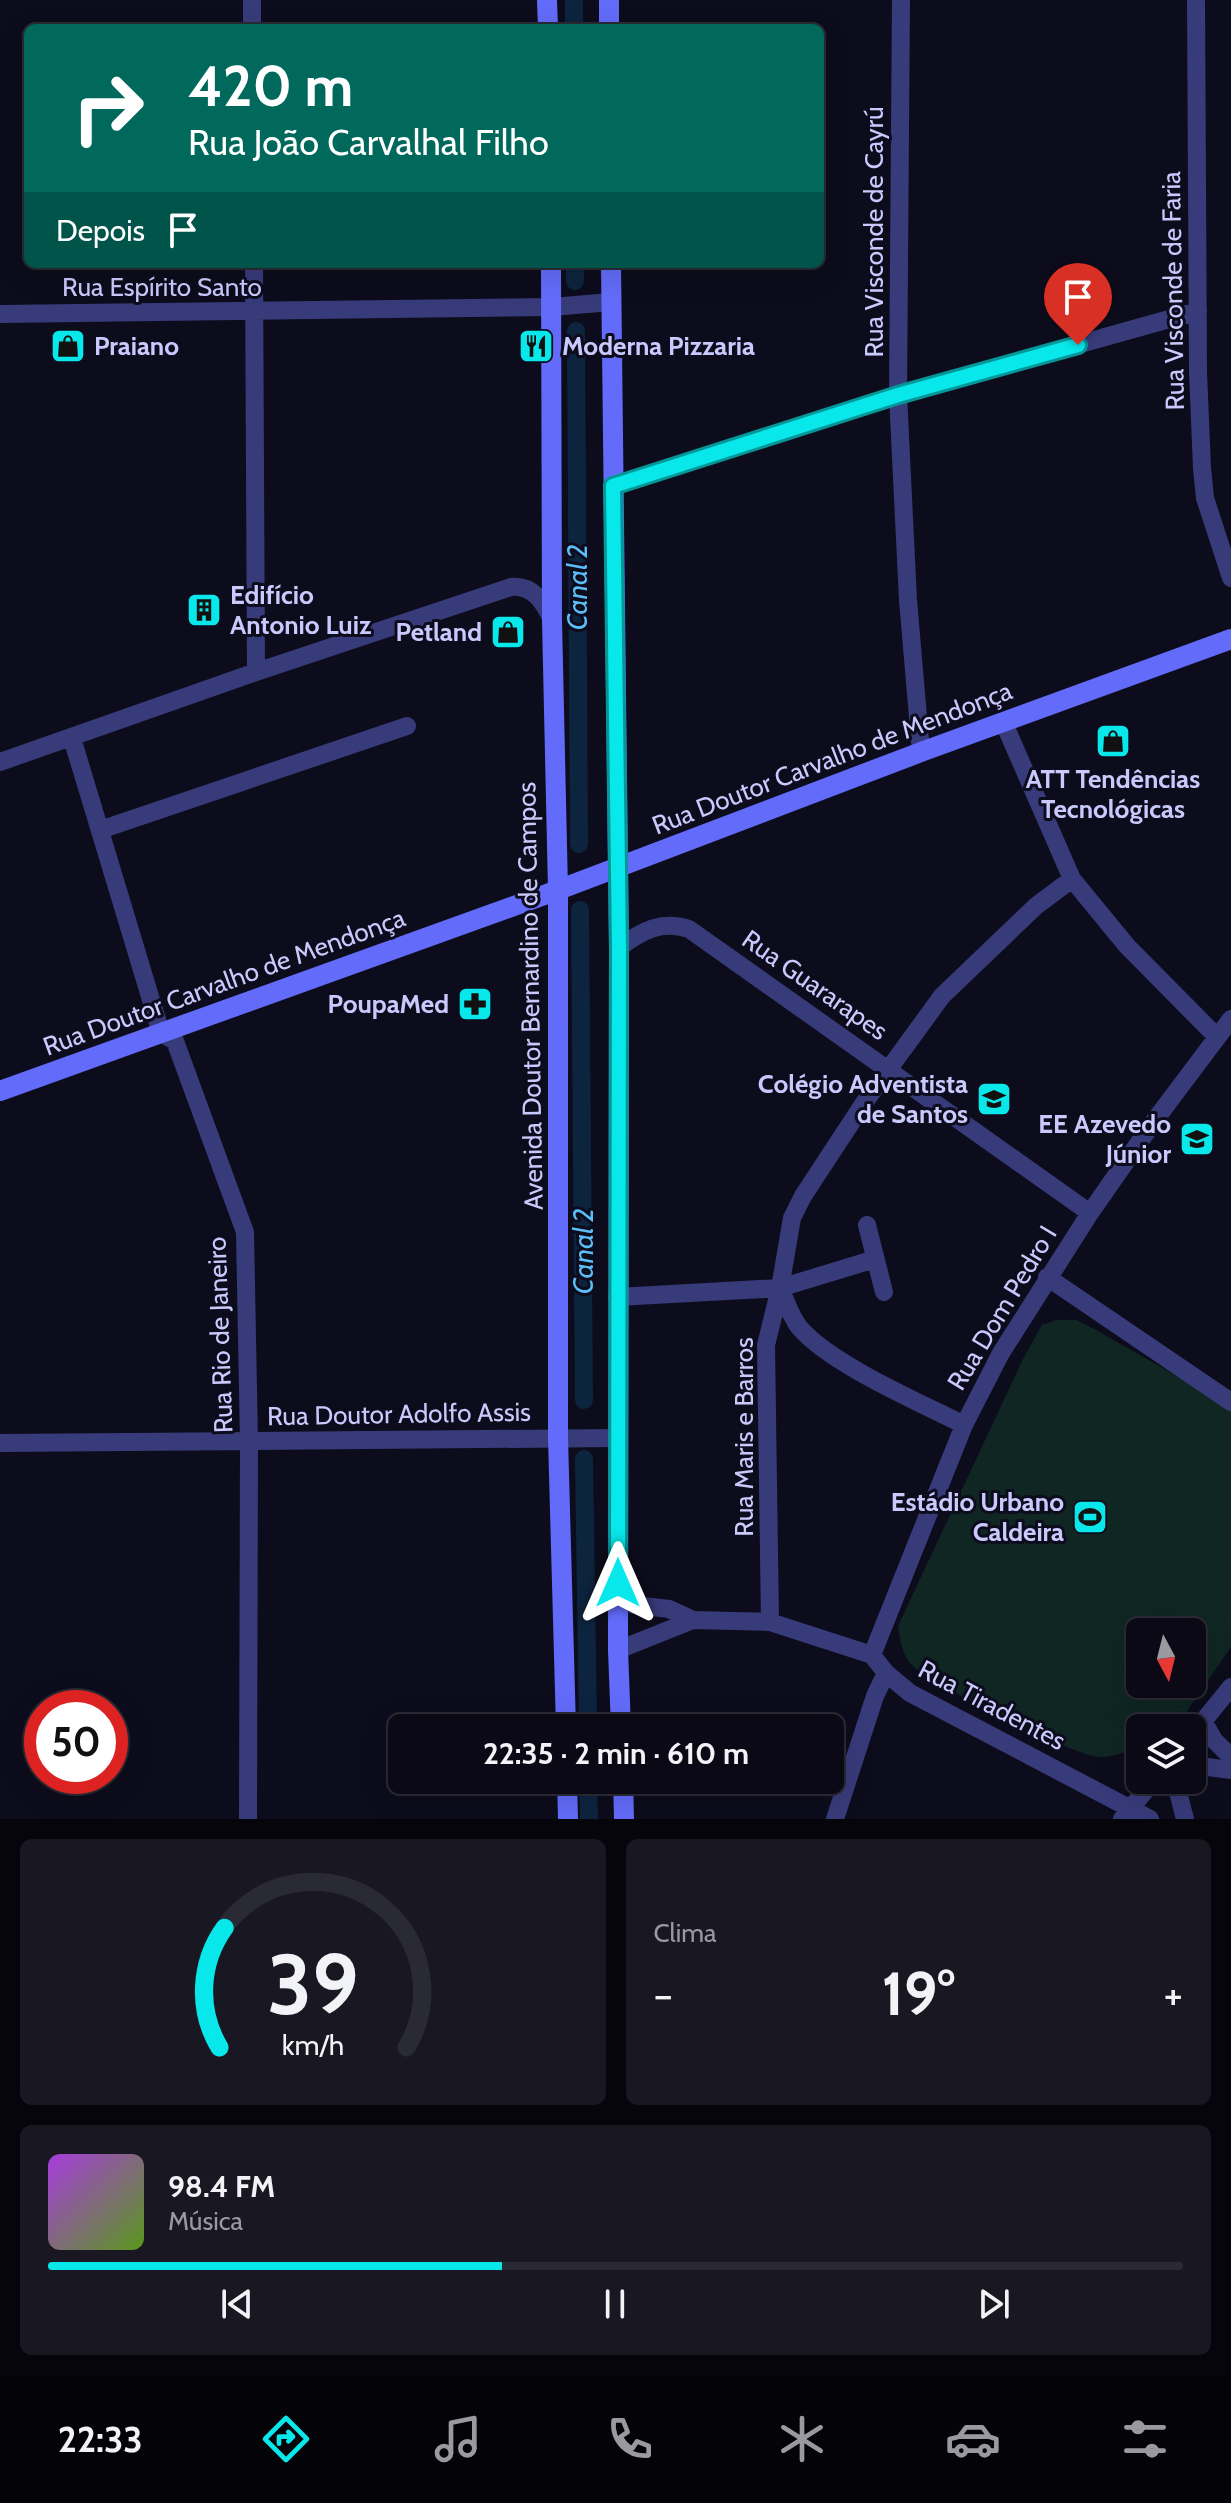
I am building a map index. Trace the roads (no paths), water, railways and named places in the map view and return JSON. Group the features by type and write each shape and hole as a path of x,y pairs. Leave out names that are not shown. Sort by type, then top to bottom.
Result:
{"main road":[{"path":"547,0 548,24"},
{"path":"609,0 609,24"},
{"name":"Avenida Doutor Bernardino de Campos","path":"551,268 552,620 558,890 558,1438 566,1714"},
{"path":"611,268 619,948 617,1297 620,1714"},
{"name":"Rua Doutor Carvalho de Mendonça","path":"0,1091 558,890 1003,721 1231,639"},
{"path":"567,1794 568,1819"},
{"path":"623,1794 624,1819"}],"street":[{"path":"252,0 252,24"},
{"name":"Rua Visconde de Cayrú","path":"901,0 898,395 908,600 921,752"},
{"name":"Rua Visconde de Faria","path":"1196,0 1200,426 1205,498 1231,578"},
{"path":"254,268 256,672"},
{"name":"Rua Espírito Santo","path":"0,314 254,313 552,307 611,302"},
{"path":"613,486 898,395 1198,311"},
{"path":"0,762 511,587 525,588 538,596 552,620"},
{"path":"1003,721 1072,879 1127,946 1217,1037"},
{"path":"100,830 407,726"},
{"name":"Rua Rio de Janeiro","path":"72,738 161,1033 175,1041 245,1232 249,1442 248,1819"},
{"name":"Rua Maris e Barros","path":"770,1622 766,1345 792,1218 864,1103 942,996 1036,906 1072,879"},
{"name":"Rua Guararapes","path":"619,948 656,927 676,925 689,929 1090,1213"},
{"name":"Rua Dom Pedro I","path":"872,1655 964,1425 1001,1353 1090,1213 1231,1019"},
{"path":"867,1225 884,1292"},
{"path":"617,1297 780,1288 875,1259"},
{"path":"1047,1277 1231,1402"},
{"path":"780,1288 794,1319 813,1341 844,1362 964,1425"},
{"name":"Rua Doutor Adolfo Assis","path":"0,1443 618,1438"},
{"path":"618,1583 626,1600 634,1605 669,1609 693,1620 770,1622 872,1655"},
{"path":"618,1650 693,1620"},
{"name":"Rua Tiradentes","path":"872,1655 886,1673 910,1693 1126,1814 1150,1819"},
{"path":"835,1819 875,1696 886,1673"},
{"path":"1206,1718 1231,1687"},
{"path":"1206,1734 1231,1757"},
{"path":"1206,1767 1231,1770"},
{"path":"1126,1814 1142,1794"},
{"path":"1179,1794 1185,1819"}],"waterway":[{"name":"Canal 2","path":"574,0 574,24"},
{"name":"Canal 2","path":"575,268 575,281"},
{"name":"Canal 2","path":"576,331 579,844"},
{"name":"Canal 2","path":"580,910 584,1400"},
{"name":"Canal 2","path":"584,1459 588,1714"},
{"name":"Canal 2","path":"588,1794 589,1819"}],"place":[{"name":"Praiano","path":"68,346"},
{"name":"Moderna Pizzaria","path":"536,346"},
{"name":"Edifício Antonio Luiz","path":"204,610"},
{"name":"Petland","path":"508,632"},
{"name":"ATT Tendências Tecnológicas","path":"1113,741"},
{"name":"PoupaMed","path":"475,1004"},
{"name":"Colégio Adventista de Santos","path":"994,1099"},
{"name":"EE Azevedo Júnior","path":"1197,1139"},
{"name":"Estádio Urbano Caldeira","path":"1090,1517"}]}
